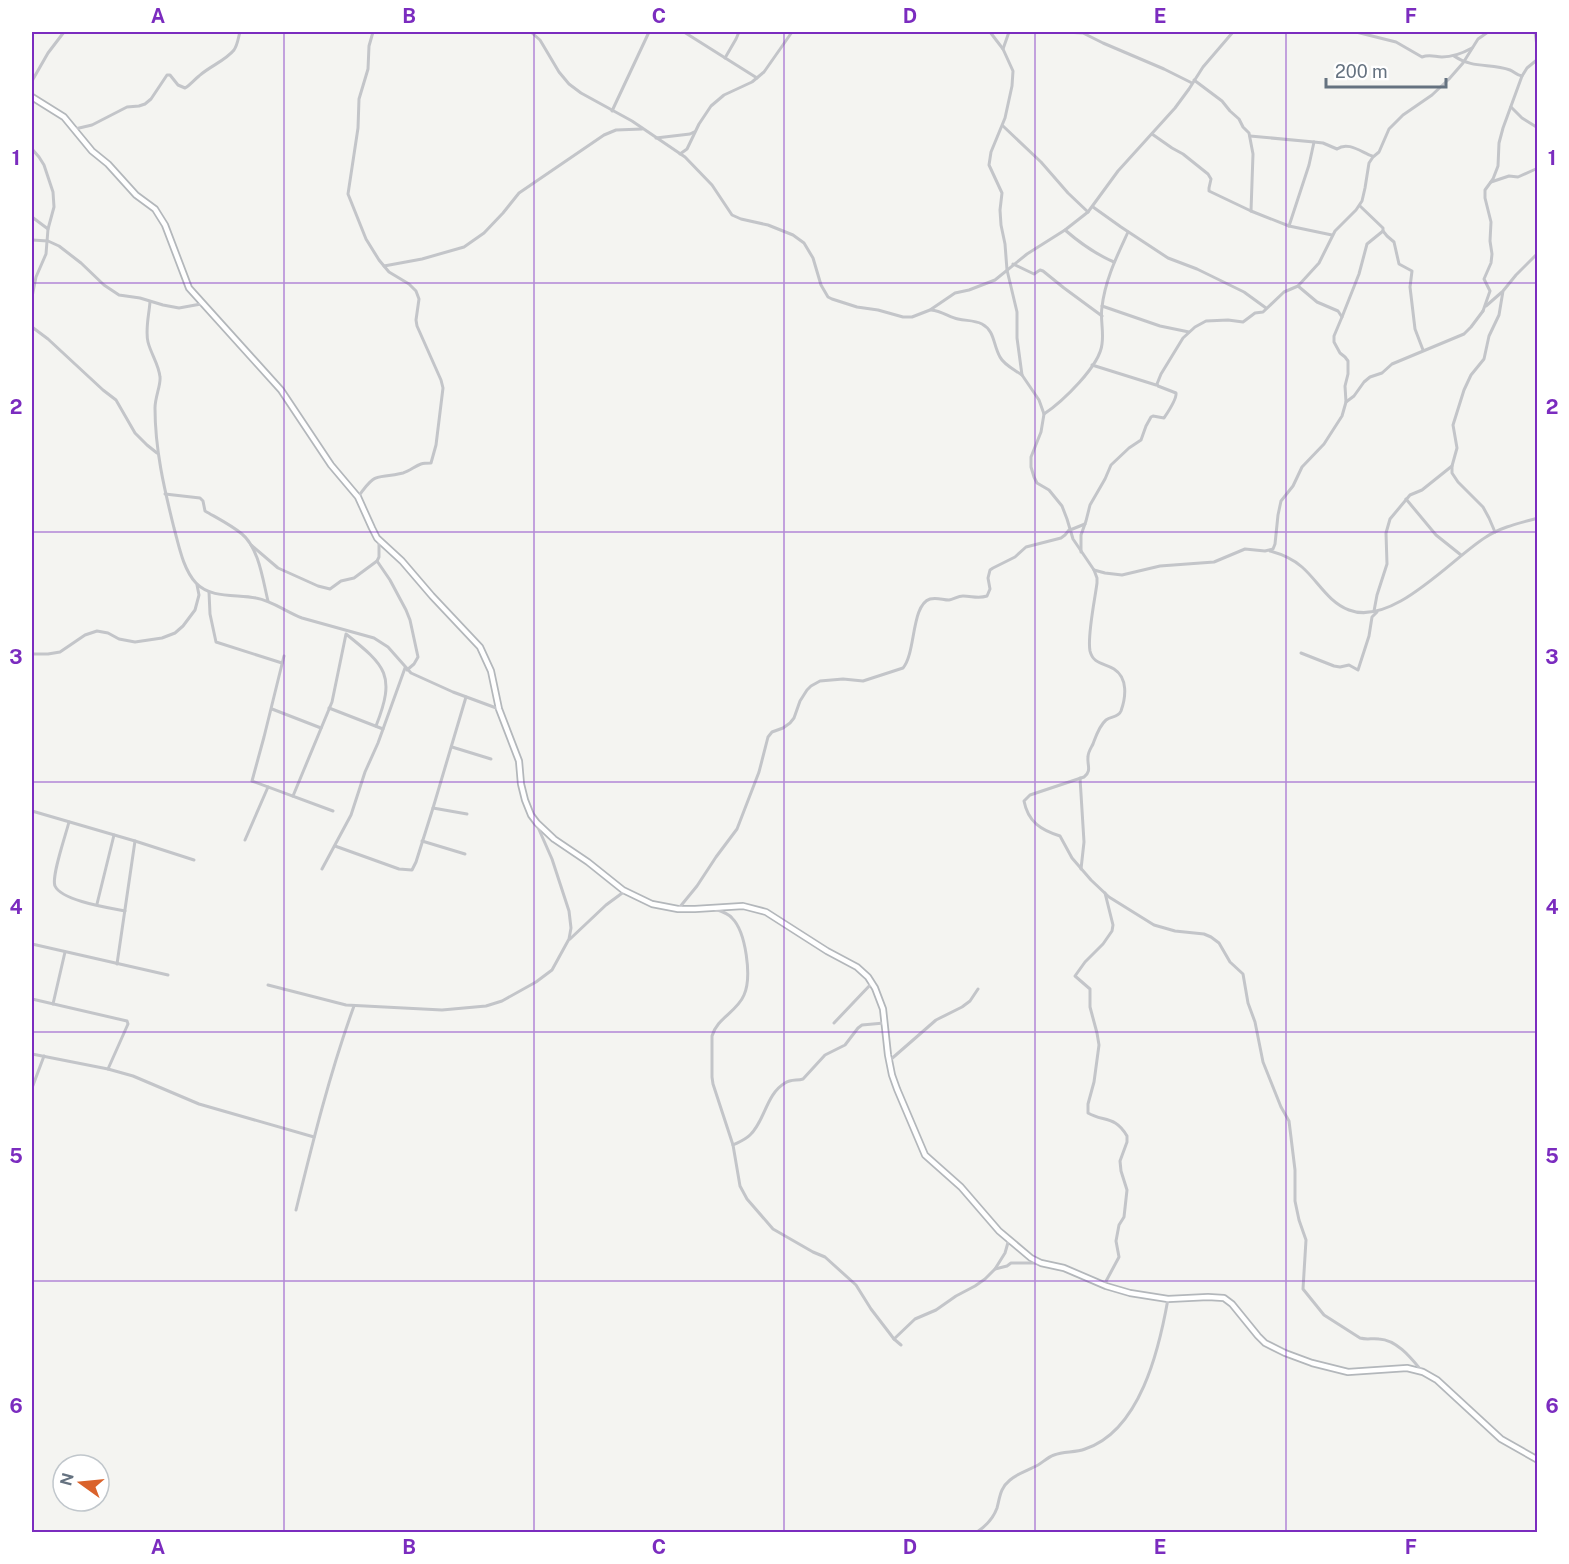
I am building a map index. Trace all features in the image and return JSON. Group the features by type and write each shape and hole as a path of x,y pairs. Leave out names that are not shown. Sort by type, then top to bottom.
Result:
{"street":[{"path":"32,81 48,53 64,32"},
{"path":"75,129 95,123 127,107 145,104 167,75 170,75 181,87 188,87 200,75 234,50 240,32"},
{"path":"358,497 377,476 400,474 421,464 431,463 436,445 443,388 417,326 419,299 416,291 383,266 366,238 348,194 358,128 359,99 369,69 369,46 373,32"},
{"path":"531,32 540,40 559,72 570,84 685,157 712,185 732,215 768,225 793,235 804,243 813,258 821,285 828,297 857,307 903,317 912,317 930,310 949,296 994,280 1026,254 1065,230 1088,212 1118,171 1175,108 1203,68 1233,32"},
{"path":"612,111 649,32"},
{"path":"684,32 757,78"},
{"path":"725,58 739,32"},
{"path":"685,157 703,116 717,100 757,78 770,66 792,32"},
{"path":"991,32 1003,49 1011,66 1013,77 1002,125 989,165 1002,193 1000,216 1007,270 1017,312 1017,338 1022,375"},
{"path":"1003,49 1009,32"},
{"path":"1065,32 1083,33 1193,82 1222,101 1250,136 1253,154 1251,210"},
{"path":"1356,32 1396,42 1421,57 1452,56 1473,48"},
{"path":"1157,385 1178,346 1189,332 1203,322 1226,320 1243,322 1263,312 1284,292 1298,286 1319,263 1337,228 1360,205 1365,188 1367,167 1379,152 1389,129 1449,79 1480,37 1488,32"},
{"path":"1535,32 1538,53"},
{"path":"1452,56 1463,63 1510,70 1522,76"},
{"path":"1483,310 1490,291 1484,276 1492,254 1491,222 1485,192 1498,166 1499,143 1522,76 1527,68 1538,59"},
{"path":"32,97 57,112 136,195 155,209 165,225 189,288 201,304 276,384 330,465 358,497 379,540 402,561 480,647 491,671 499,709 519,761 525,800 537,823 554,839 625,891 652,904 678,909 743,906 766,912 827,951 857,967 868,977 880,1000 889,1060 897,1089 925,1155 961,1187 999,1231 1038,1263"},
{"path":"1511,107 1522,118 1538,128"},
{"path":"1002,125 1088,212"},
{"path":"383,266 422,259 464,247 484,233 519,193 604,135 616,130 644,129"},
{"path":"656,138 690,134 695,131"},
{"path":"1152,134 1208,174 1211,179 1209,191 1290,226 1332,236"},
{"path":"1250,136 1323,143 1337,149 1347,146 1373,157"},
{"path":"1290,226 1314,142"},
{"path":"32,149 44,165 54,198 46,254 33,287 32,297"},
{"path":"680,154 686,151"},
{"path":"1491,182 1509,176 1518,177 1538,168"},
{"path":"1360,205 1394,242 1399,264 1412,270 1410,287 1415,329 1423,350"},
{"path":"1093,207 1168,258 1197,269 1244,292 1267,309"},
{"path":"32,217 48,229"},
{"path":"1065,230 1095,253 1114,262"},
{"path":"1270,550 1275,544 1281,501 1293,486 1304,464 1324,444 1342,416 1346,402 1348,361 1338,350 1334,338 1359,274 1364,250 1367,244 1383,231"},
{"path":"1044,414 1061,401 1098,356 1102,343 1102,306 1114,262 1128,232"},
{"path":"32,240 48,241 58,246 119,295 179,308 201,304"},
{"path":"1346,402 1354,396 1361,384 1382,373 1392,364 1468,331 1488,304 1538,254"},
{"path":"1013,264 1034,274 1040,270 1043,271 1102,315"},
{"path":"1298,286 1317,302 1338,311 1342,317"},
{"path":"1495,532 1483,507 1454,476 1452,466 1457,448 1453,425 1468,381 1484,359 1489,336 1499,315 1503,291"},
{"path":"32,654 60,652 85,635 97,631 135,642 162,638 176,633 195,610 199,595 196,583 183,559 165,494 157,453 155,402 160,376 147,339 150,302"},
{"path":"1102,306 1160,326 1189,332"},
{"path":"930,310 942,311 957,319 974,321 988,328 1000,358 1022,375 1039,400 1044,414 1041,432 1031,457 1032,473 1037,483 1049,489 1065,511 1074,542 1097,578 1089,649 1093,659 1119,673 1124,680 1121,710 1118,715 1106,720 1101,726 1088,754 1088,774 1030,795 1024,799 1027,813 1045,831 1060,836 1068,853 1105,893 1154,925 1211,937 1219,943 1230,962 1243,974 1263,1062 1289,1121 1296,1207 1306,1240 1303,1289 1324,1315 1360,1338 1382,1339 1396,1345 1423,1372"},
{"path":"32,327 116,400 135,433 157,453"},
{"path":"1082,552 1080,537 1091,501 1112,465 1141,440 1151,417 1164,418 1176,399 1176,393 1157,385 1092,365"},
{"path":"1301,653 1334,666 1349,665 1358,670 1387,564 1387,526 1396,510 1406,499 1422,490 1452,466"},
{"path":"165,494 200,498 205,511 243,534 251,545 259,564 268,601"},
{"path":"1406,499 1436,535 1461,555"},
{"path":"1094,570 1122,575 1180,563 1210,562 1245,549 1270,550 1297,563 1328,596 1343,607 1354,611 1376,611 1414,593 1461,555 1495,532 1538,518"},
{"path":"678,909 698,886 737,829 759,772 768,737 772,732 790,723 803,695 811,686 827,680 864,681 903,668 909,658 914,629 925,602 932,599 948,600 961,596 984,597 990,591 988,578 990,570 1026,547 1061,538 1070,529 1085,524"},
{"path":"251,545 278,568 330,588 341,581 354,578 377,561 380,551 379,540"},
{"path":"322,869 351,815 365,772 406,669 417,661 418,657 406,610 377,561"},
{"path":"1097,578 1105,573"},
{"path":"196,583 209,592 258,598 302,618 374,638 395,654 406,669 417,676 499,709"},
{"path":"209,592 210,614 216,642 282,663"},
{"path":"292,796 329,708 346,634 366,650 383,669 386,694 376,726"},
{"path":"284,656 251,779 333,811"},
{"path":"335,846 399,869 411,870 416,862 466,697"},
{"path":"329,708 383,729"},
{"path":"271,709 321,728"},
{"path":"452,747 491,759"},
{"path":"1080,778 1084,842 1082,869"},
{"path":"245,840 268,787"},
{"path":"433,808 467,814"},
{"path":"32,811 135,840 194,860"},
{"path":"69,822 54,880 55,886 64,895 125,911"},
{"path":"537,823 570,911 569,939"},
{"path":"97,904 114,835"},
{"path":"117,963 135,840"},
{"path":"422,841 465,854"},
{"path":"268,985 354,1006 442,1010 486,1006 502,1001 546,976 552,970 569,939 625,891"},
{"path":"1104,1285 1119,1257 1116,1245 1119,1225 1124,1217 1126,1190 1120,1161 1127,1136 1117,1124 1088,1113 1098,1040 1090,1007 1090,989 1075,976 1112,931 1113,925 1105,893"},
{"path":"714,908 730,916 736,924 745,950 748,977 744,996 732,1012 718,1023 712,1036 713,1084 733,1145 740,1186 772,1228 825,1257 856,1285 894,1339 901,1345"},
{"path":"32,944 168,975"},
{"path":"53,1004 65,952"},
{"path":"834,1023 872,983"},
{"path":"889,1060 936,1020 962,1007 978,989"},
{"path":"32,999 127,1020 127,1027 108,1069"},
{"path":"296,1210 334,1065 354,1006"},
{"path":"733,1145 752,1134 779,1087 791,1080 801,1081 825,1055 844,1045 862,1025 884,1023"},
{"path":"32,1054 108,1069 150,1083 199,1104 314,1137"},
{"path":"32,1088 44,1056"},
{"path":"894,1339 915,1319 936,1310 985,1280 1005,1253 1009,1239"},
{"path":"995,1269 1011,1263 1038,1263 1064,1268 1130,1293 1168,1299 1224,1298 1232,1304 1258,1336 1285,1353 1348,1372 1407,1368 1423,1372 1437,1380 1501,1439 1538,1460"},
{"path":"977,1533 992,1518 1004,1486 1011,1479 1054,1455 1083,1450 1095,1445 1109,1437 1124,1421 1145,1383 1160,1340 1168,1299"}]}
